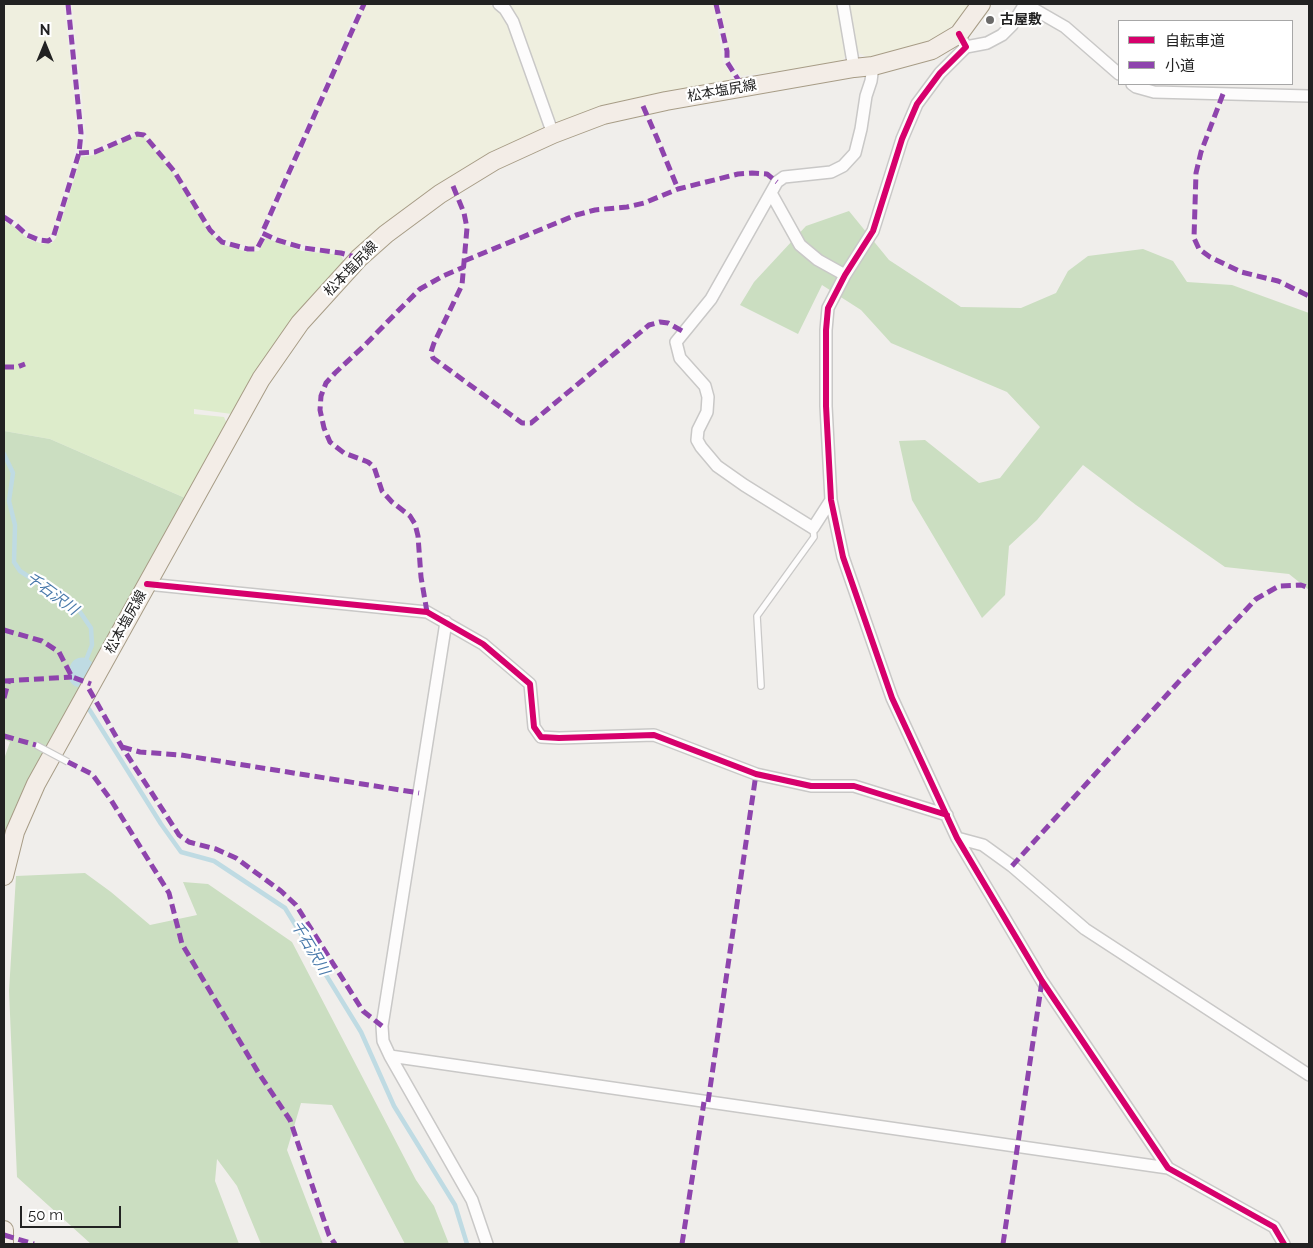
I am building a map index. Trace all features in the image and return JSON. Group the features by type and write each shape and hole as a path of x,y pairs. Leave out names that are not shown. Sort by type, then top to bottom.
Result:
{"main road":[{"name":"松本塩尻線","path":"4,876 15,832 36,784 261,379 300,323 359,258 386,234 440,194 494,161 553,134 603,115 666,101 873,66 963,41 981,4"},
{"path":"4,1230 4,1244"}],"street":[{"path":"499,4 505,9 513,22 553,134"},
{"path":"843,4 854,68"},
{"path":"1118,73 1065,28 1025,4 1002,35 988,44 963,41 917,104 902,139 873,231 845,275 828,308 826,330 826,406 831,500 843,557 892,698 957,838 1042,981 1168,1168"},
{"path":"831,500 813,528 717,466 697,440 698,430 707,412 708,397 705,386 680,358 676,342 711,299 777,182 784,177 831,172 843,166 855,153 873,66"},
{"path":"1133,85 1154,92 1309,96"},
{"path":"771,193 800,245 818,260 845,275"},
{"path":"147,584 427,612 483,644 530,684 534,727 541,737 654,735 756,774 811,786 854,786 947,815"},
{"path":"446,622 382,1026 382,1041 472,1200 487,1244"},
{"path":"957,838 983,845 1012,866 1085,929 1309,1075"},
{"path":"390,1056 1168,1168 1274,1227 1284,1244"}],"lane":[{"path":"761,686 757,616 814,537 813,528"},
{"path":"36,745 68,762"}],"green space":[{"path":"4,4 64,4 77,124 77,141 52,233 48,238 31,233 14,218 4,213"},
{"path":"72,4 359,4 258,235 261,237 256,247 235,243 221,236 212,228 175,168 145,133 138,131 91,150 83,150 86,136"},
{"path":"366,4 488,4 494,7 503,15 511,28 543,121 542,127 539,131 480,159 397,214 376,230 354,252 288,241 271,234 269,228"},
{"path":"506,4 714,4 723,62 731,75 731,79 728,83 686,88 558,122 553,119 513,11"},
{"path":"720,4 839,4 848,53 840,63 741,76 729,57"},
{"path":"848,4 971,4 959,20 939,36 904,50 867,57 857,52"},
{"path":"136,135 145,138 174,174 207,228 221,244 247,252 259,251 266,238 302,251 341,255 344,262 232,414 194,409 194,414 224,417 227,424 185,498 50,439 4,431 4,221 12,225 28,239 43,244 52,243 56,238 81,157 94,155"},
{"path":"849,211 889,260 961,307 1021,308 1056,293 1068,271 1088,256 1143,249 1173,261 1187,282 1232,285 1309,313 1309,590 1289,574 1225,567 1136,505 1083,465 1037,520 1009,546 1005,595 982,618 912,500 899,441 925,440 979,483 1000,478 1040,427 1007,392 891,343 861,310 822,285 798,334 740,305 754,282 806,226"},
{"path":"4,431 50,439 185,498 4,845 4,759 10,742 4,739"},
{"path":"85,873 150,925 197,915 183,882 208,884 292,942 416,1180 434,1206 449,1244 405,1244 332,1105 301,1103 287,1150 323,1244 261,1244 237,1186 217,1159 215,1181 239,1244 91,1244 17,1177 9,991 16,876"}],"waterway":[{"name":"千石沢川","path":"4,454 13,473 9,501 15,525 14,562 20,571 78,609 91,628 92,645 82,670"},
{"name":"千石沢川","path":"81,675 82,670"},
{"name":"千石沢川","path":"89,709 161,824 181,852 214,861 285,908 361,1032 394,1106 455,1205 467,1244"}],"marked path":[{"path":"4,217 27,235 39,240 48,241 53,238 79,153 81,133 68,4"},
{"path":"359,258 341,253 304,248 277,240 262,233 364,4"},
{"path":"716,4 727,51 727,62 743,87"},
{"path":"1223,94 1201,152 1196,173 1194,238 1199,249 1210,257 1241,272 1278,281 1309,296"},
{"path":"643,106 678,189"},
{"path":"79,153 95,152 137,134 144,135 174,171 210,230 222,242 248,249 257,249 265,234"},
{"path":"464,261 576,215 595,210 627,207 644,203 678,189 738,174 752,173 767,174 777,182"},
{"path":"453,186 464,213 467,228 462,285 431,352 433,358 522,423 531,423 649,325 660,322 668,323 684,332"},
{"path":"427,612 415,524 410,516 392,502 382,491 374,467 368,462 344,453 330,442 324,428 320,410 321,396 326,383 335,373 420,289 464,267"},
{"path":"4,367 17,367 25,364"},
{"path":"1012,866 1256,599 1279,586 1301,585 1309,588"},
{"path":"4,630 42,641 59,652 72,677 91,684"},
{"path":"4,681 72,677"},
{"path":"4,698 9,680"},
{"path":"89,689 122,747 179,835 189,842 216,849 236,858 281,891 296,905 363,1011 382,1026"},
{"path":"4,736 36,745"},
{"path":"122,747 140,752 181,755 419,793"},
{"path":"68,762 92,774 111,800 169,893 182,944 258,1072 290,1120 329,1235 335,1244"},
{"path":"708,1102 756,774"},
{"path":"1003,1244 1042,981"},
{"path":"682,1244 704,1102"},
{"path":"4,1235 34,1244"}],"cycle path":[{"path":"959,34 966,47 940,73 917,104 902,139 873,231 845,275 828,308 826,330 826,406 831,500 843,557 892,698 957,838 1042,981 1168,1168 1274,1227 1284,1244"},
{"path":"147,584 427,612 483,644 530,684 534,727 541,737 654,735 756,774 811,786 854,786 947,815"}],"place":[{"name":"古屋敷","path":"990,20"}]}
